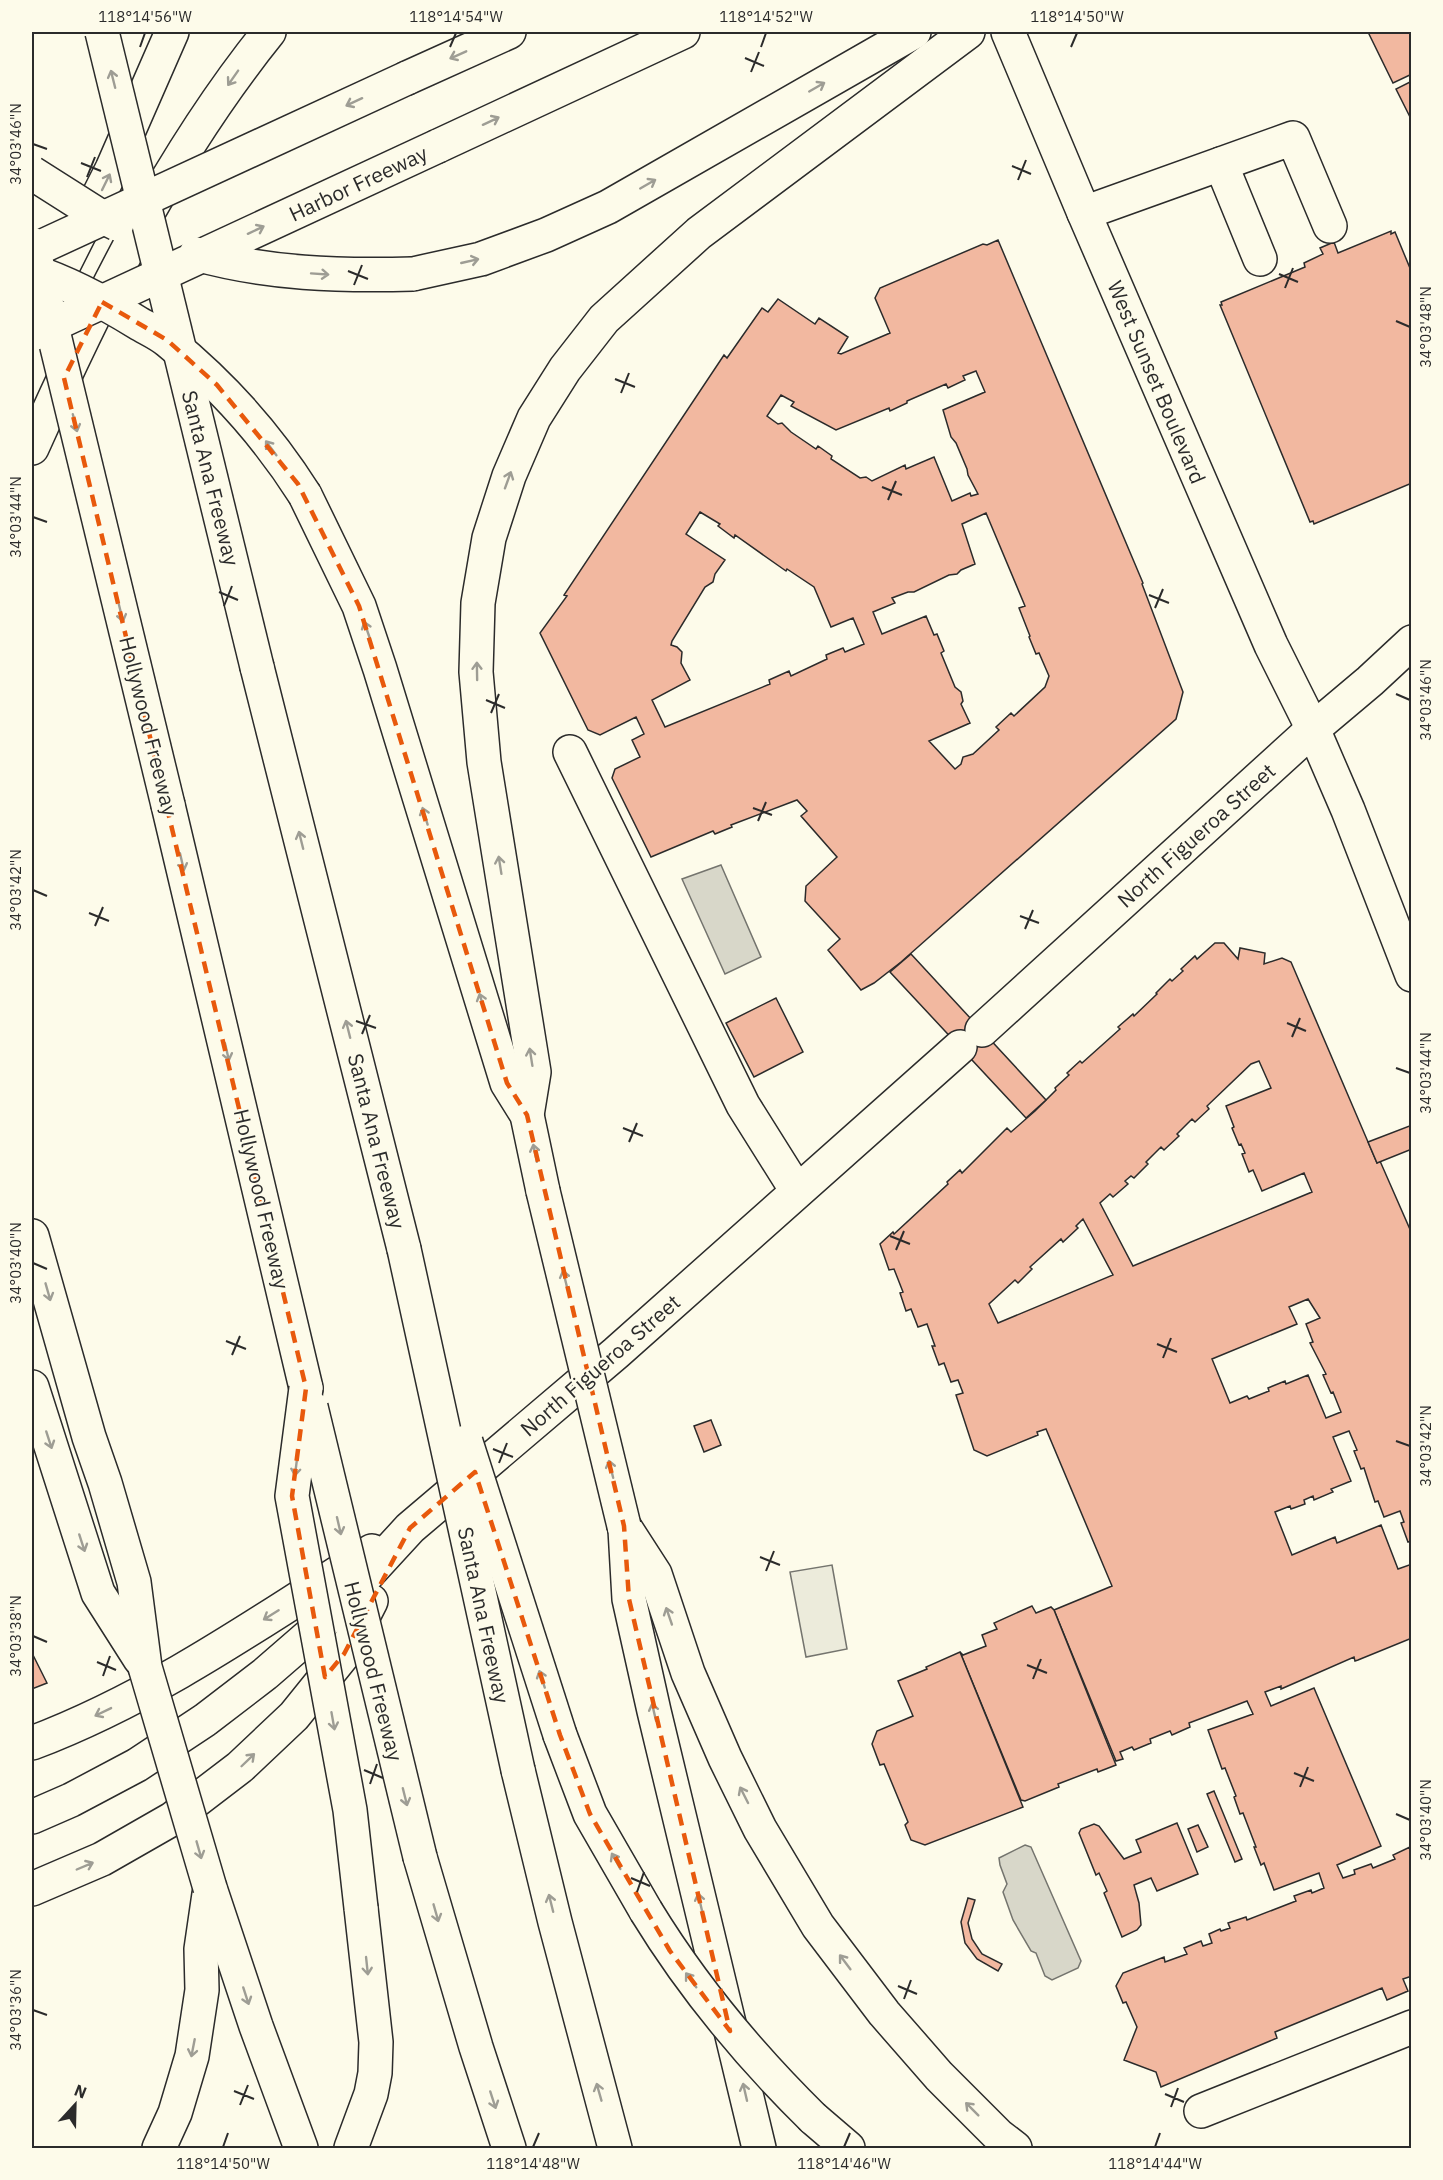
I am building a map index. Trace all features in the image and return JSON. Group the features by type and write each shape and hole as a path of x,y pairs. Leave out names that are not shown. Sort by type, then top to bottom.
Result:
{"main road":[{"name":"Santa Ana Freeway","path":"102,32 257,667 404,1248 519,1770 561,1946 615,2148"},
{"path":"32,327 112,169 172,32"},
{"path":"32,448 87,332 166,178 206,116 269,32"},
{"path":"32,251 509,32"},
{"name":"Harbor Freeway","path":"32,334 683,32"},
{"path":"32,173 95,213 155,242 218,260 280,272 347,276 413,274 481,259 546,235 608,207 914,32"},
{"path":"526,1115 534,1072 484,762 476,672 478,603 489,538 509,476 534,418 564,369 604,319 699,233 968,32"},
{"name":"West Sunset Boulevard","path":"1008,32 1271,645 1313,729 1348,810 1412,975"},
{"path":"1084,213 1293,138 1330,226"},
{"path":"1221,164 1260,259"},
{"name":"Hollywood Freeway","path":"32,244 420,1857 476,2047 509,2148"},
{"path":"32,271 55,279 113,308 167,340 218,385 259,432 305,495 358,606 380,669 507,1083 526,1115 624,1526 629,1599 654,1711 759,2148"},
{"name":"North Figueroa Street","path":"32,1817 71,1800 136,1765 205,1720 265,1674 318,1628 410,1528 616,1353 796,1191 971,1039 1412,642"},
{"path":"570,752 744,1105 796,1191"},
{"path":"32,1236 89,1437 134,1582 145,1667 210,1888 214,1945 202,1990 192,2056 175,2113 159,2148"},
{"path":"404,1248 560,1735 590,1814 670,1951 731,2031 790,2095 848,2148"},
{"path":"32,1387 98,1593 145,1667"},
{"path":"306,1388 292,1496 350,1810 376,2042 375,2073 371,2094 351,2148"},
{"path":"624,1526 655,1574 688,1673 725,1758 760,1828 818,1926 884,2013 939,2076 998,2135 1015,2148"},
{"path":"32,1743 59,1733 180,1673 410,1528"},
{"path":"32,1889 102,1859 172,1819 240,1767 294,1716 344,1654 410,1528"},
{"path":"214,1945 256,2026 301,2148"},
{"path":"1201,2111 1412,2027"}],"highlighted area":[{"path":"102,302 167,340 217,385 298,484 359,606 507,1083 527,1115 624,1526 629,1599 730,2031 670,1951 590,1814 560,1735 475,1472 410,1528 344,1654 325,1677 292,1496 306,1388 64,378"}],"shaded area":[{"path":"721,865 761,957 725,974 682,879"},
{"path":"832,1565 847,1649 806,1657 790,1572"},
{"path":"1025,1845 1031,1847 1081,1961 1078,1968 1052,1980 1045,1976 1036,1953 1031,1951 1013,1920 1003,1892 1007,1884 999,1858"}],"building":[{"path":"1368,32 1412,32 1412,74 1393,83"},
{"path":"1412,81 1412,121 1396,89"},
{"path":"1391,231 1391,234 1395,232 1412,273 1412,483 1314,524 1313,521 1310,522 1220,305 1222,305 1221,302 1305,267 1304,263 1323,254 1320,248 1334,242 1338,253"},
{"path":"998,240 1143,583 1183,692 1176,719 901,962 861,990 828,950 840,939 805,901 806,886 837,857 801,816 807,811 797,800 731,825 732,827 715,834 713,831 651,857 612,778 615,769 640,757 632,740 644,734 636,717 600,735 588,730 540,633 567,596 564,595 724,355 727,358 762,308 768,312 778,299 815,324 819,318 848,337 838,353 841,354 890,333 875,298 880,288 983,244 987,245","holes":["976,371 985,392 943,410 951,437 956,443 978,494 971,496 970,493 952,501 934,457 906,469 905,465 872,481 866,477 860,478 831,459 832,456 818,446 816,449 782,423 778,424 767,416 781,395 794,402 791,406 836,430 889,408 890,411 946,384 948,388 965,380 963,376","700,512 720,524 718,526 734,538 735,535 786,571 787,569 814,587 831,627 853,618 864,644 845,652 843,648 826,655 827,659 791,676 789,671 769,680 770,684 665,727 652,700 690,680 681,663 682,652 671,645 672,641 705,587 713,582 715,574 725,560 686,534","986,513 1025,606 1019,608 1029,637 1049,676 1045,687 1014,716 1011,713 996,727 999,730 973,754 963,757 961,764 955,769 929,741 970,723 961,704 963,701 961,692 955,687 941,653 944,651 937,634 934,635 926,616 882,634 873,612 895,603 892,598 914,592 975,564 962,524"]},
{"path":"1215,943 1224,943 1238,959 1240,948 1265,953 1264,964 1282,958 1291,962 1377,1163 1380,1161 1412,1234 1412,1541 1408,1542 1401,1523 1404,1522 1400,1511 1384,1517 1378,1501 1375,1502 1364,1468 1361,1469 1354,1451 1357,1450 1349,1431 1333,1437 1351,1481 1331,1489 1333,1492 1314,1500 1313,1496 1304,1500 1305,1504 1291,1509 1290,1506 1275,1512 1292,1555 1335,1537 1337,1543 1381,1525 1398,1569 1412,1564 1412,1638 1355,1661 1354,1657 1281,1689 1281,1686 1265,1692 1271,1706 1314,1688 1381,1846 1337,1865 1343,1878 1355,1874 1354,1870 1371,1864 1373,1868 1395,1859 1393,1855 1410,1847 1412,1976 1403,1979 1408,1991 1387,2000 1382,1988 1275,2032 1277,2038 1161,2087 1156,2072 1124,2060 1137,2027 1116,1986 1123,1973 1164,1957 1165,1962 1187,1954 1184,1948 1201,1941 1203,1946 1212,1943 1209,1934 1230,1928 1228,1923 1246,1917 1247,1920 1296,1901 1294,1896 1324,1888 1319,1873 1274,1890 1264,1863 1261,1865 1243,1813 1240,1814 1234,1797 1236,1796 1225,1768 1222,1769 1208,1730 1253,1714 1247,1701 1189,1723 1190,1727 1172,1735 1170,1731 1150,1739 1151,1743 1134,1750 1132,1747 1120,1752 1123,1759 1116,1761 1054,1610 1112,1586 1046,1429 1037,1432 1038,1435 987,1456 974,1450 956,1395 963,1393 958,1380 951,1382 944,1363 939,1365 927,1324 918,1327 911,1309 906,1311 900,1293 903,1292 894,1269 889,1270 880,1244 893,1232 894,1234 960,1170 962,1173 1007,1128 1011,1132 1035,1111 1069,1075 1067,1073 1080,1061 1082,1063 1120,1029 1118,1027 1133,1014 1134,1016 1170,979 1172,981 1183,971 1181,969 1195,956 1197,959","holes":["1259,1061 1271,1088 1226,1106 1234,1127 1232,1128 1245,1153 1242,1154 1249,1172 1253,1170 1262,1191 1304,1173 1312,1192 1133,1266 1100,1203 1110,1194 1113,1197 1128,1184 1125,1181 1131,1176 1134,1178 1161,1147 1164,1150 1192,1119 1195,1122 1209,1109 1207,1106 1251,1064","1083,1219 1113,1275 998,1323 989,1304 1015,1280 1018,1283 1032,1269 1030,1267 1061,1239 1063,1242 1078,1228 1076,1226","1308,1299 1320,1318 1306,1324 1313,1342 1310,1343 1326,1374 1323,1375 1341,1412 1326,1418 1308,1375 1286,1384 1285,1381 1249,1399 1247,1396 1230,1403 1212,1359 1297,1324 1289,1307"]},
{"path":"911,954 1046,1100 1026,1118 890,972"},
{"path":"776,998 803,1052 754,1077 726,1023"},
{"path":"1412,1125 1412,1149 1377,1163 1368,1142"},
{"path":"711,1420 721,1445 704,1452 694,1426"},
{"path":"1032,1606 1036,1613 1051,1607 1054,1610 1116,1765 1098,1772 1097,1769 1058,1784 1059,1787 1025,1801 1021,1800 960,1652 963,1655 986,1646 982,1635 997,1629 994,1623"},
{"path":"960,1652 1023,1807 925,1845 911,1840 905,1825 908,1822 884,1764 880,1765 872,1744 877,1731 913,1716 898,1681"},
{"path":"32,1653 47,1683 32,1689"},
{"path":"1214,1791 1242,1859 1235,1862 1207,1794"},
{"path":"1177,1823 1198,1874 1157,1891 1151,1878 1134,1885 1139,1903 1141,1925 1137,1930 1122,1937 1104,1893 1107,1891 1099,1873 1096,1875 1079,1833 1081,1829 1094,1824 1099,1826 1124,1859 1141,1852 1136,1840"},
{"path":"1198,1825 1208,1847 1197,1852 1188,1829"},
{"path":"968,1898 975,1900 968,1923 972,1939 982,1954 1002,1964 998,1971 977,1959 965,1943 961,1922"}]}
